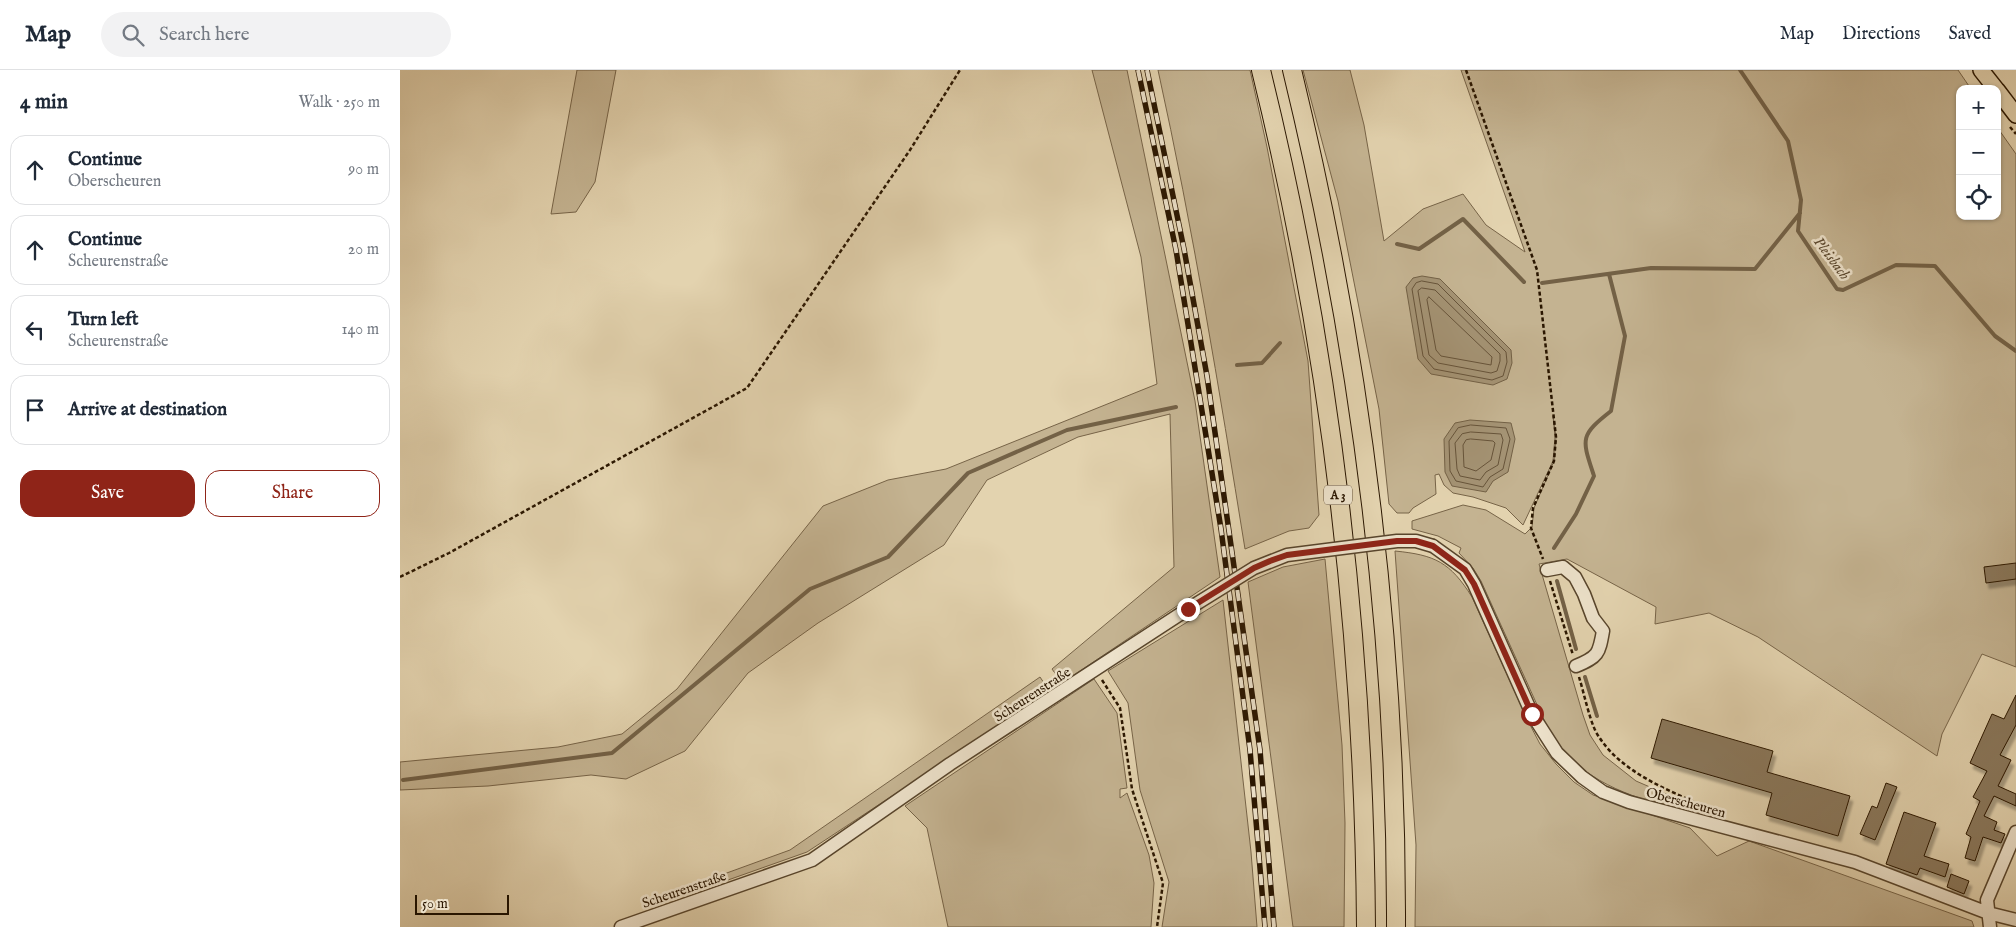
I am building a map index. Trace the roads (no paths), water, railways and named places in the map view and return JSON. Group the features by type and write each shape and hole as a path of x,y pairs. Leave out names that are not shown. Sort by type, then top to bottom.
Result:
{"highway":[{"name":"A 3","path":"1260,70 1296,226 1333,452 1352,617 1362,764 1366,927"},
{"name":"A 3","path":"1292,70 1326,221 1347,336 1364,448 1383,612 1392,761 1396,927"}],"main road":[{"path":"1982,70 1993,85"},
{"path":"2001,95 2016,115"}],"street":[{"name":"Scheurenstraße","path":"620,927 812,860 950,764 1254,568 1287,555 1397,541 1416,541 1433,546 1465,570"},
{"path":"1546,570 1563,567 1575,577 1593,618 1604,631 1600,648 1592,659 1576,666"},
{"name":"Oberscheuren","path":"1465,570 1474,584 1532,714 1556,753 1582,777 1603,792 1629,802 1855,862 1988,913 2016,920"},
{"path":"1990,927 1987,900 2010,859 2016,832"}],"water":[{"path":"1422,276 1440,279 1511,350 1512,363 1507,379 1493,385 1431,374 1418,359 1406,287 1413,278"},
{"path":"1470,420 1511,423 1515,439 1508,472 1493,481 1486,492 1452,486 1445,472 1444,439 1455,423"}],"waterway":[{"name":"Pleisbach","path":"1740,70 1788,141 1801,200 1798,231 1837,289 1843,290 1896,265 1935,266 1995,336 2016,351"},
{"path":"1542,283 1651,268 1755,269 1800,213"},
{"path":"1397,244 1419,249 1463,219 1524,282"},
{"path":"1554,548 1576,514 1594,476 1587,454 1586,439 1588,433 1611,411 1625,336 1609,274"},
{"path":"1237,365 1262,363 1280,343"},
{"path":"403,780 612,753 810,589 888,557 968,473 1067,430 1176,407"},
{"path":"1557,581 1576,649"},
{"path":"1585,677 1597,716"}],"railway":[{"path":"1138,70 1176,250 1221,529 1250,750 1265,927"},
{"path":"1147,70 1184,249 1207,376 1260,750 1274,927"}]}
